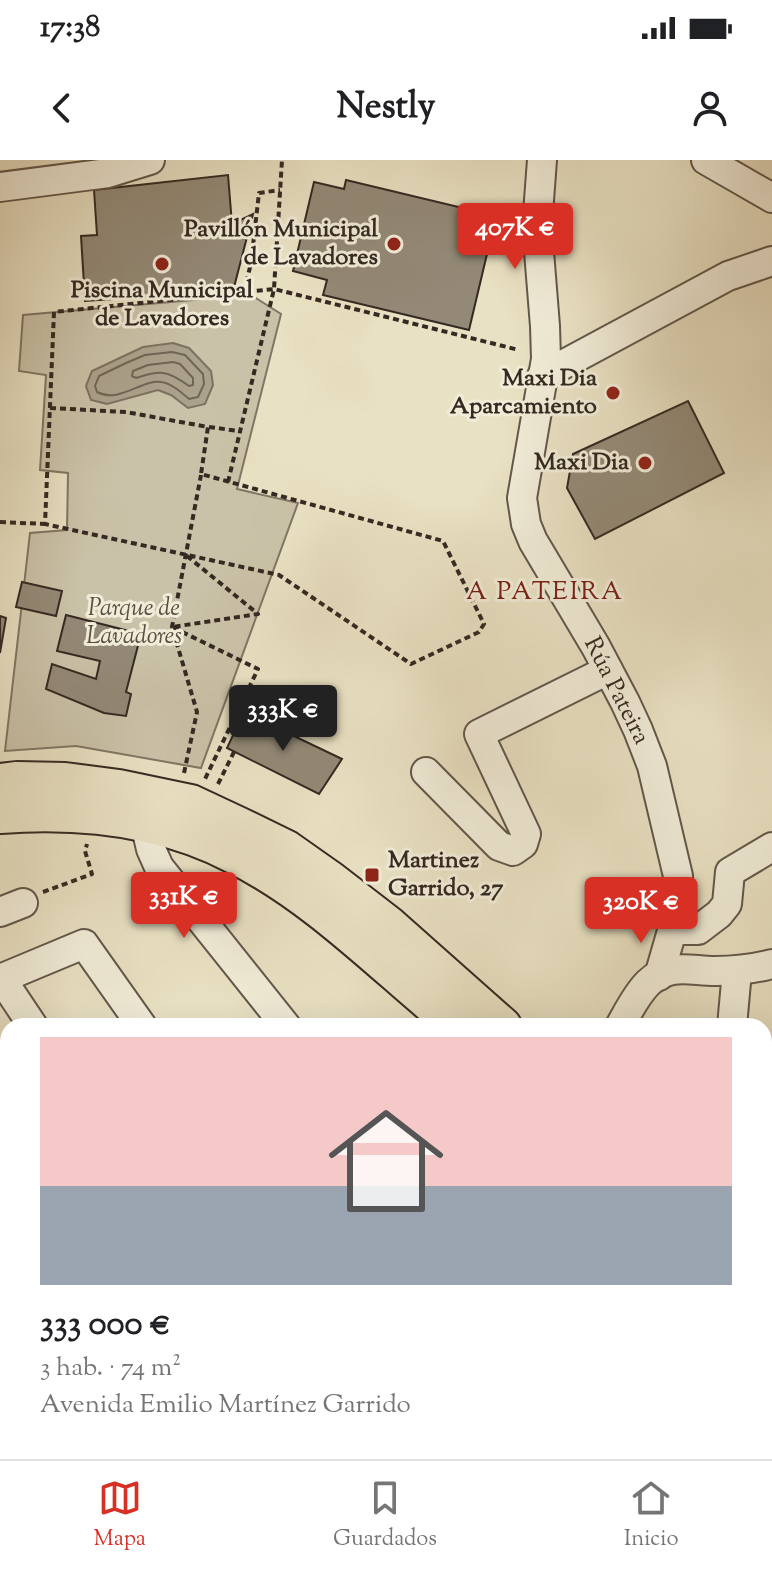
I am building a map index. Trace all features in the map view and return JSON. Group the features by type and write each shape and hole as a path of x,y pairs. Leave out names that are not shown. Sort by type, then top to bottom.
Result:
{"main road":[{"path":"0,782 65,781 119,788 191,803 238,825 287,849 331,880 388,924 494,1018"},
{"path":"0,815 97,815 145,823 235,855 330,918 448,1018"}],"street":[{"path":"0,187 108,173 150,160"},
{"name":"Rúa Pateira","path":"542,160 537,227 546,359 522,498 526,524 638,730 652,766 678,876 678,910 659,976 649,982 625,1018"},
{"path":"706,160 772,198"},
{"path":"542,376 728,276 772,261"},
{"path":"426,772 499,846 513,851 523,844 526,834 479,734 608,670"},
{"path":"145,823 159,867 280,1018"},
{"path":"673,930 698,930 719,914 727,904 730,872 772,847"},
{"path":"28,1018 1,978 84,944 136,1018"},
{"path":"659,976 677,969 737,971 772,964"},
{"path":"733,1018 737,971"}],"path":[{"path":"228,482 274,289 282,160"},
{"path":"244,292 251,263 259,193 280,190"},
{"path":"45,524 54,312 274,289 519,350"},
{"path":"50,408 126,412 239,431"},
{"path":"184,773 197,712 172,627 207,427"},
{"path":"0,522 45,524 279,575 411,664 479,632 484,624 443,541 201,474"},
{"path":"172,627 258,614 185,554"},
{"path":"172,627 258,669 205,779"},
{"path":"218,784 234,752"},
{"path":"11,908 40,893 92,874 85,851 89,838"}],"green space":[{"name":"Parque de Lavadores","path":"251,295 281,314 237,489 298,503 201,768 76,746 5,751 30,533 67,530 68,473 40,470 46,375 19,371 23,315"}],"water":[{"path":"173,343 189,348 211,371 213,385 205,404 188,408 171,395 158,390 107,404 91,400 86,386 92,371 143,347"}],"building":[{"name":"Piscina Municipal de Lavadores","path":"228,175 232,224 253,214 233,291 85,301 81,236 97,235 94,190"},
{"name":"Pavillón Municipal de Lavadores","path":"346,180 496,216 469,330 323,295 327,280 293,271 314,182 344,189"},
{"name":"Maxi Dia","path":"688,401 724,473 595,539 567,488 573,454"},
{"path":"22,582 62,591 56,616 16,607"},
{"path":"66,615 141,634 126,692 131,694 126,716 104,713 46,689 52,664 96,679 100,661 57,651"},
{"path":"0,616 6,618 0,653"},
{"path":"244,712 342,759 319,794 227,748"}],"place":[{"name":"Pavillón Municipal de Lavadores","path":"394,244"},
{"name":"Piscina Municipal de Lavadores","path":"162,264"},
{"name":"Maxi Dia Aparcamiento","path":"613,393"},
{"name":"Maxi Dia","path":"645,463"},
{"name":"Martinez Garrido, 27","path":"372,875"}],"district":[{"name":"A PATEIRA","path":"545,592"}]}
